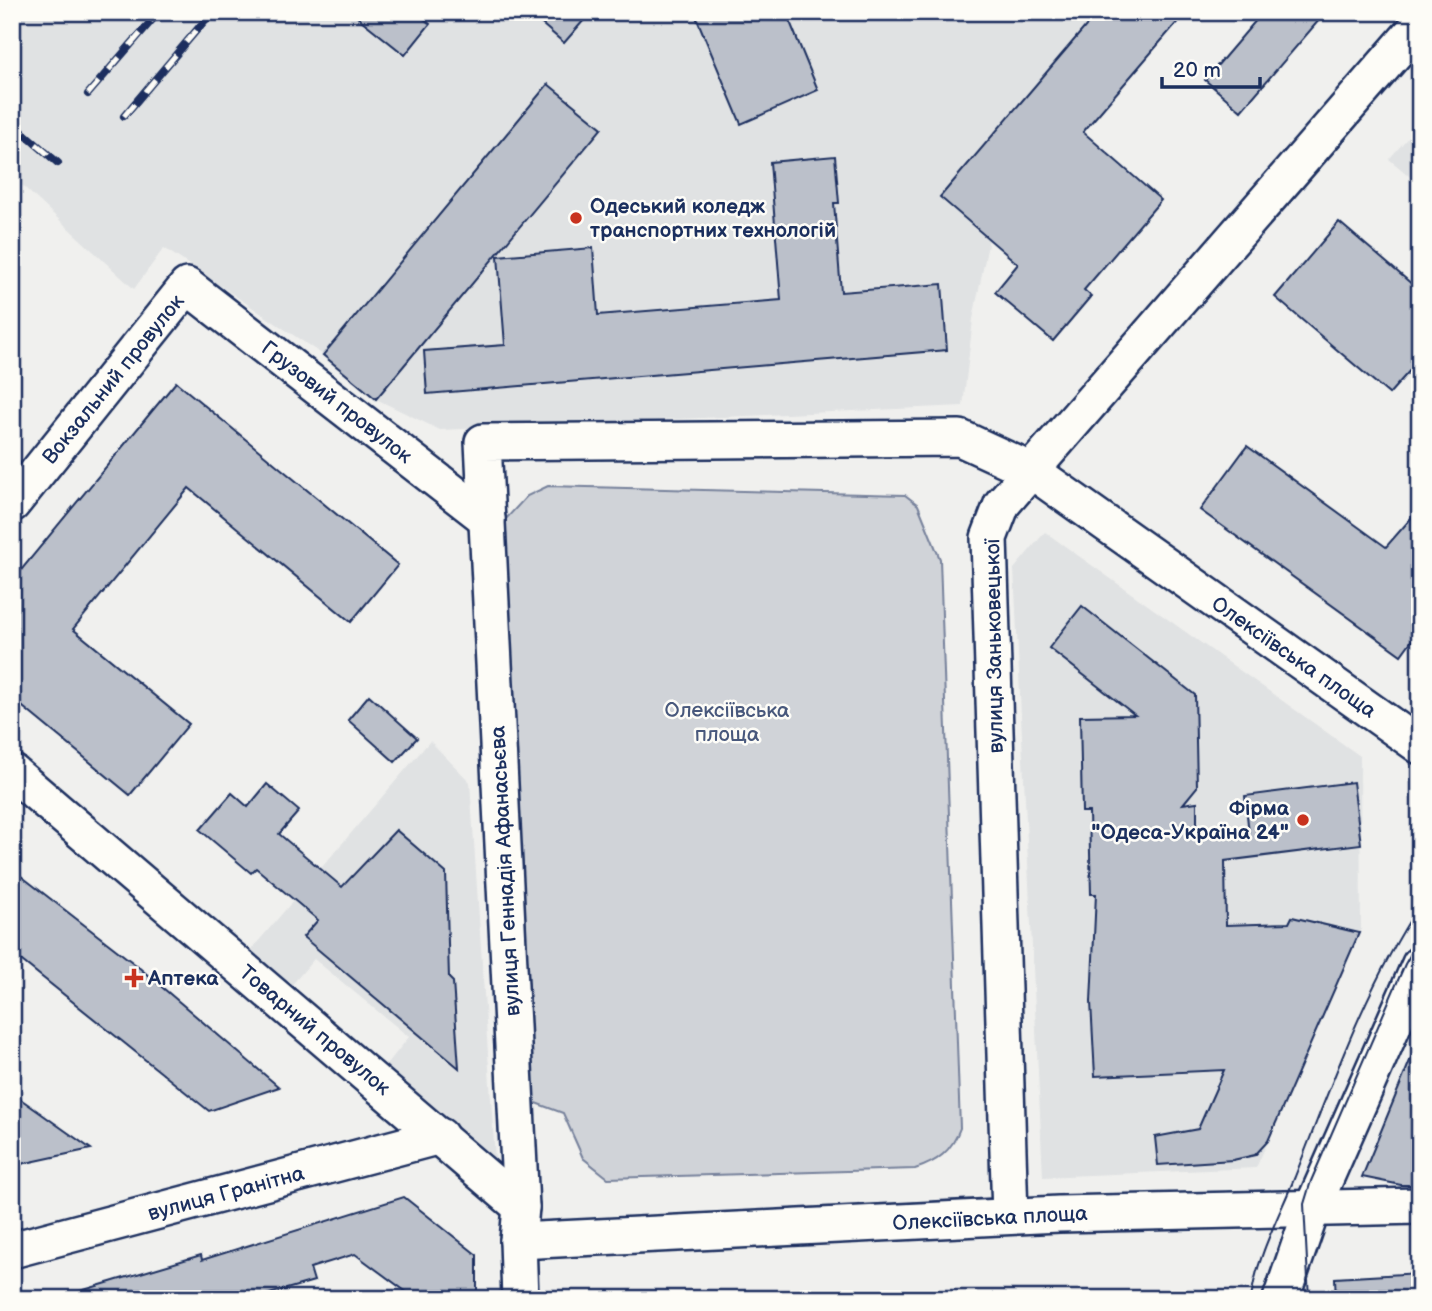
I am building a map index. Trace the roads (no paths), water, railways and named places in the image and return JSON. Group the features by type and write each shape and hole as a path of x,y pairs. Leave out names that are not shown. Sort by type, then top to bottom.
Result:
{"street":[{"name":"вулиця Заньковецької","path":"1010,1216 989,538 1002,504 1420,24"},
{"name":"Вокзальний провулок","path":"12,504 187,286"},
{"name":"Грузовий провулок","path":"187,286 487,519"},
{"name":"Олексіївська площа","path":"483,442 960,438 1032,471 1420,746"},
{"name":"вулиця Геннадія Афанасьєва","path":"483,442 520,1224 520,1299"},
{"name":"Товарний провулок","path":"12,772 440,1136 520,1224"},
{"path":"1281,1299 1312,1209 1420,964"},
{"name":"вулиця Гранітна","path":"12,1250 440,1136"},
{"name":"Олексіївська площа","path":"520,1224 1420,1206"}],"tram line":[{"path":"1251,1299 1263,1253 1350,1038 1382,969 1420,904"},
{"path":"1309,1299 1304,1204 1311,1181 1405,964 1420,938"}],"railway":[{"path":"88,94 159,12"},
{"path":"124,116 212,12"},
{"path":"12,123 58,163"}],"place":[{"name":"Одеський коледж транспортних технологій","path":"576,218"},
{"name":"Фірма \"Одеса-Україна 24\"","path":"1303,820"},
{"name":"Аптека","path":"134,978"}]}
